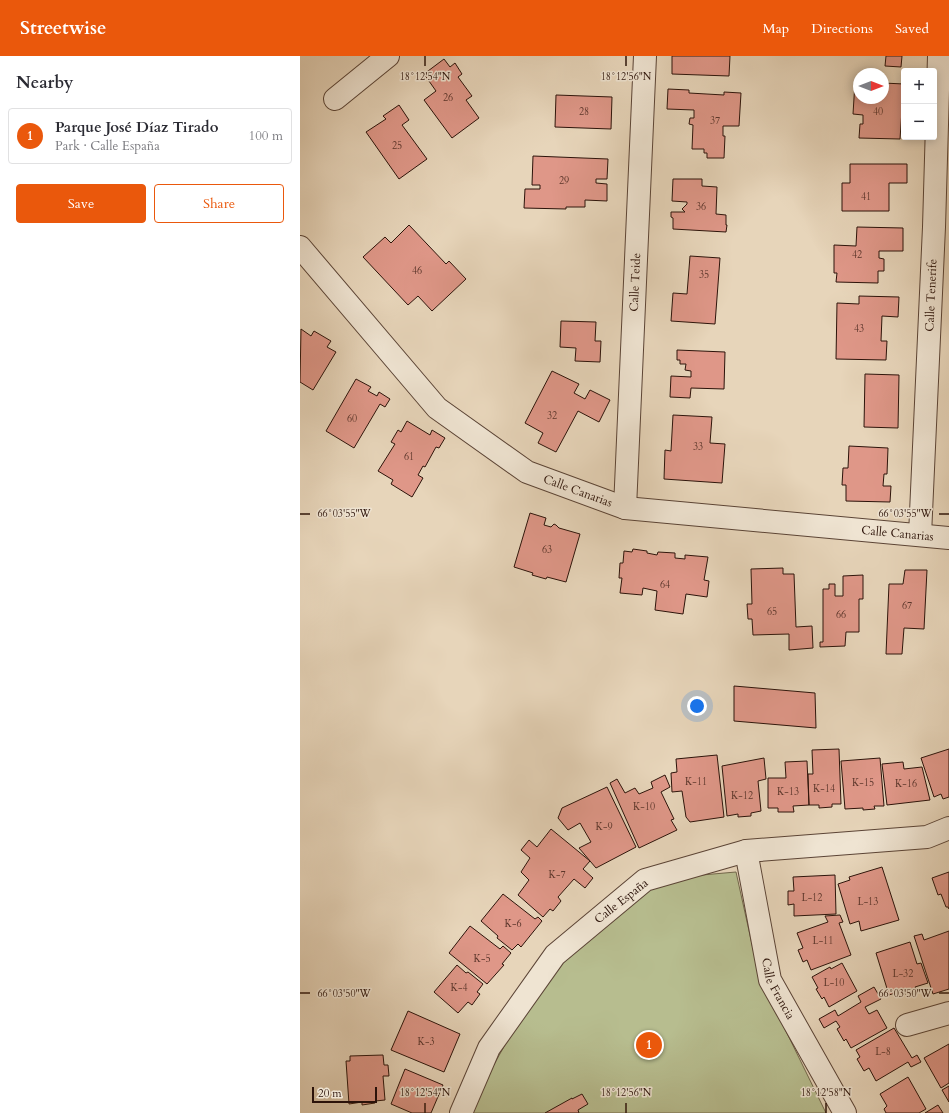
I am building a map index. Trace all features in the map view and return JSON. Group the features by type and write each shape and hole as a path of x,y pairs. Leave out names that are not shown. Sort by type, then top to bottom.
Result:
{"street":[{"path":"335,99 388,56"},
{"name":"Calle Teide","path":"625,508 645,56"},
{"name":"Calle Tenerife","path":"920,535 942,227 939,56"},
{"name":"Calle Canarias","path":"300,247 437,408 527,472 625,508 949,538"},
{"name":"Calle España","path":"460,1113 489,1048 555,955 645,880 746,851 927,837 949,828"},
{"name":"Calle Francia","path":"746,851 770,980 846,1113"},
{"path":"907,1025 949,1013"}],"green space":[{"path":"736,872 759,976 826,1113 467,1113 555,955 645,880"}],"building":[{"path":"672,56 730,56 729,76 672,74"},
{"path":"886,56 902,56 901,67 885,66"},
{"path":"444,59 450,67 455,63 462,74 458,77 472,96 466,100 479,118 452,138 424,100 436,91 424,74"},
{"path":"889,83 901,84 900,139 859,138 860,124 863,124 863,115 853,114 854,104 889,104"},
{"path":"668,89 689,90 689,93 724,95 724,92 741,93 739,126 723,126 723,136 725,136 724,158 707,158 707,153 704,153 704,149 692,149 693,125 689,124 690,118 694,118 694,110 667,109"},
{"path":"556,95 612,97 611,129 555,127"},
{"path":"399,105 409,120 402,125 427,159 399,179 366,132 386,119 383,116"},
{"path":"533,156 608,159 607,179 596,179 596,183 607,184 607,201 585,200 585,207 566,207 566,209 524,208 525,189 540,189 540,185 532,185"},
{"path":"850,164 907,164 907,183 889,183 889,211 842,211 842,183 850,183"},
{"path":"673,179 702,179 702,186 717,187 716,214 726,215 726,232 673,229 673,218 671,217 671,212 685,212 682,209 687,202 672,201"},
{"path":"409,225 446,264 449,261 466,279 432,311 418,296 408,305 363,257 385,237 391,243"},
{"path":"857,227 903,228 903,251 879,251 879,258 884,259 884,271 878,271 878,283 836,282 837,273 834,273 834,245 856,246"},
{"path":"690,256 720,258 715,324 671,321 673,293 687,294"},
{"path":"859,296 899,297 898,317 882,316 881,341 887,341 886,360 836,359 837,303 859,304"},
{"path":"561,321 596,322 595,341 601,341 600,362 575,361 576,348 560,347"},
{"path":"301,329 311,336 314,331 331,341 327,347 336,352 313,390 300,382"},
{"path":"677,350 725,352 724,389 691,388 690,398 670,397 671,376 691,377 691,371 685,370 686,364 680,364 680,360 677,360"},
{"path":"552,371 579,384 574,393 585,399 590,390 610,400 599,422 578,411 556,452 538,443 543,433 525,423"},
{"path":"865,374 899,375 898,428 864,427"},
{"path":"356,379 371,387 368,391 377,396 379,392 390,399 385,407 380,404 354,448 326,431"},
{"path":"673,415 712,417 710,443 725,444 722,483 664,479 665,450 671,451"},
{"path":"407,421 430,435 432,430 445,438 439,448 436,447 425,467 423,466 418,475 423,478 412,497 391,484 393,480 378,471 395,444 391,442 398,430 401,432"},
{"path":"849,446 888,448 887,474 884,474 883,486 891,486 890,502 846,501 846,485 842,485 843,468 848,468"},
{"path":"530,513 546,518 544,525 551,527 554,524 559,528 580,534 566,582 532,575 533,573 514,567"},
{"path":"633,549 647,551 647,553 657,555 658,552 675,553 675,558 685,559 685,555 708,557 704,580 709,581 707,597 686,594 683,614 655,610 657,591 643,588 642,595 620,593 622,578 619,578 620,563 623,563 624,551 632,552"},
{"path":"783,568 783,574 794,574 796,627 812,626 813,648 789,650 789,634 753,635 752,619 748,619 747,604 752,604 751,569"},
{"path":"905,570 927,570 924,629 904,628 902,654 886,654 889,584 903,584"},
{"path":"863,575 863,599 859,599 859,632 846,632 845,646 820,647 820,642 823,642 823,589 829,589 829,584 835,584 835,596 843,596 843,576"},
{"path":"734,686 815,693 816,728 734,721"},
{"path":"839,749 841,804 832,804 832,807 819,808 819,805 809,805 808,774 813,774 812,750"},
{"path":"949,749 949,797 943,799 941,794 934,797 921,758"},
{"path":"717,755 724,817 690,822 686,817 682,791 672,792 671,773 677,772 676,759"},
{"path":"764,758 766,779 758,781 761,811 751,813 751,816 738,817 738,814 727,816 722,766"},
{"path":"880,758 884,806 874,806 875,809 863,810 863,808 845,809 841,761"},
{"path":"807,761 809,805 793,806 794,812 778,812 778,808 768,808 768,778 786,778 785,762"},
{"path":"903,762 904,769 922,767 930,800 887,805 882,764"},
{"path":"665,775 670,787 661,792 674,819 671,820 677,830 639,848 610,783 617,779 625,793 635,788 639,794 653,788 651,782"},
{"path":"607,787 636,847 596,868 579,848 591,842 580,823 568,830 558,818 562,808"},
{"path":"551,829 590,861 583,869 593,878 585,888 574,879 558,897 561,901 553,911 550,909 543,917 518,895 529,880 521,872 530,858 521,850 529,840 537,847"},
{"path":"882,867 899,920 861,931 859,921 850,924 838,884 850,880 849,877"},
{"path":"949,872 949,909 946,907 941,894 938,895 932,878"},
{"path":"835,875 836,914 794,916 794,904 788,905 788,891 794,891 793,877"},
{"path":"503,894 535,919 538,917 542,921 521,947 518,944 512,950 497,938 498,936 481,921"},
{"path":"840,915 843,922 839,923 851,955 811,970 807,960 803,962 798,950 803,948 797,933 828,922 825,916"},
{"path":"470,926 500,949 503,946 511,953 502,964 504,965 487,984 449,953"},
{"path":"949,931 949,989 933,994 914,936 922,934 924,940"},
{"path":"910,942 917,964 921,963 928,983 915,987 916,990 905,994 904,990 889,995 876,953"},
{"path":"842,963 857,991 829,1007 824,997 822,999 816,989 818,988 812,977 830,967 831,969"},
{"path":"457,965 483,984 477,992 480,994 472,1005 468,1002 458,1013 434,992"},
{"path":"874,987 881,999 865,1007 869,1014 877,1010 887,1028 851,1048 846,1039 844,1041 837,1029 840,1027 836,1021 824,1028 819,1019 835,1010 838,1016 861,1002 858,996"},
{"path":"408,1011 460,1034 444,1072 391,1050"},
{"path":"894,1028 912,1058 917,1055 921,1062 911,1067 908,1062 876,1081 869,1068 864,1071 857,1059 860,1057 856,1050"},
{"path":"949,1044 949,1083 941,1088 924,1058"},
{"path":"383,1055 384,1065 388,1065 389,1076 383,1076 385,1100 362,1105 362,1102 349,1104 346,1061 350,1061 350,1056"},
{"path":"405,1069 443,1085 431,1113 412,1113 391,1104"},
{"path":"908,1077 926,1109 919,1113 886,1113 884,1109 887,1106 880,1094"},
{"path":"949,1086 949,1102 942,1090"},
{"path":"582,1094 588,1104 578,1110 579,1113 545,1113 572,1098"},
{"path":"938,1105 943,1113 925,1113"}],"place":[{"name":"Parque José Díaz Tirado","path":"649,1045"}]}
